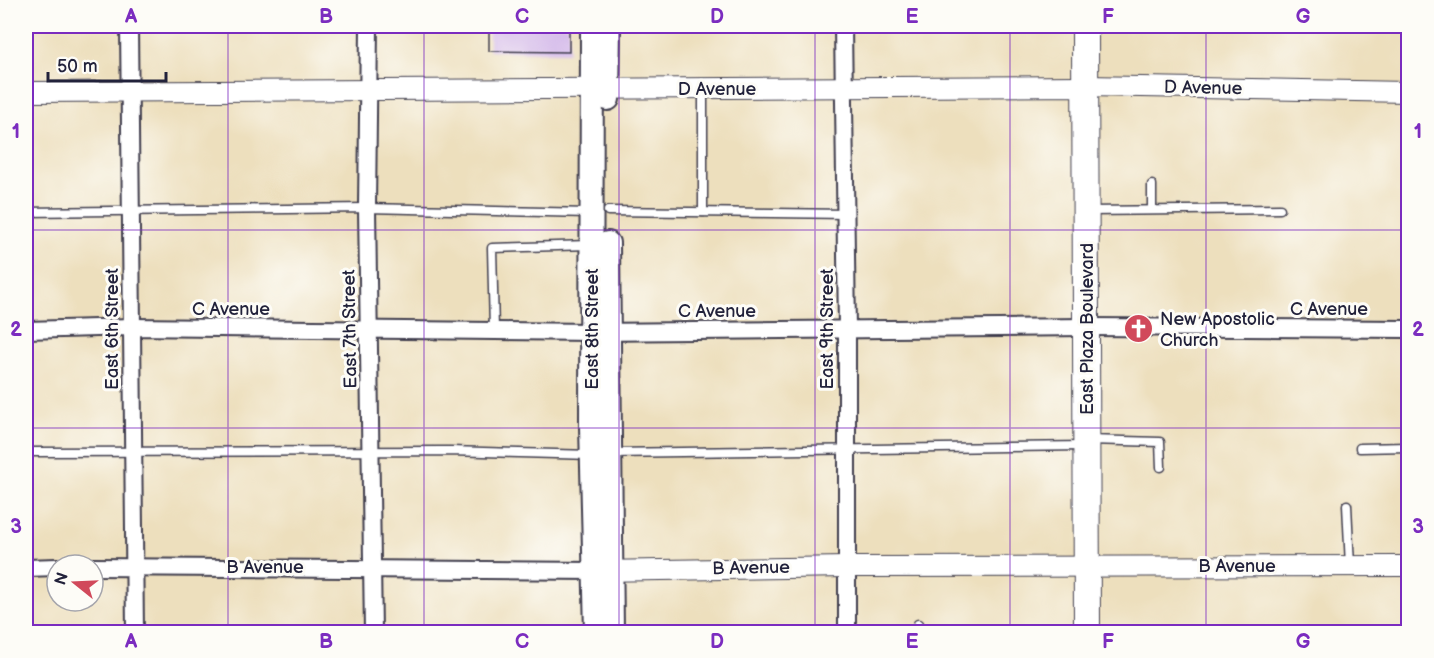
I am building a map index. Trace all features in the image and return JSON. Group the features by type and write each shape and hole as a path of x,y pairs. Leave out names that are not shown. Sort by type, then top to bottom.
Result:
{"main road":[{"name":"East 8th Street","path":"592,26 600,89 601,454 604,571 612,633"},
{"name":"East 8th Street","path":"600,89 609,26"},
{"name":"East Plaza Boulevard","path":"1085,26 1087,633"},
{"name":"East 8th Street","path":"600,212 593,245 601,331"},
{"name":"East 8th Street","path":"596,633 604,571"}],"street":[{"name":"East 6th Street","path":"129,26 135,633"},
{"name":"East 7th Street","path":"369,26 368,208 373,633"},
{"name":"East 9th Street","path":"843,26 847,214 847,633"},
{"name":"D Avenue","path":"26,92 1086,86 1408,92"},
{"name":"C Avenue","path":"26,330 132,327 601,331 1087,327 1408,329"},
{"name":"B Avenue","path":"105,567 604,571 848,567 1408,566"},
{"path":"26,568 45,567"}],"lane":[{"path":"703,89 703,212"},
{"path":"1152,185 1152,209"},
{"path":"26,212 368,208 847,214"},
{"path":"1086,211 1280,209"},
{"path":"494,330 492,248 593,245"},
{"path":"26,452 372,451 601,454 1160,442 1161,467"},
{"path":"1360,447 1408,447"},
{"path":"1347,505 1350,566"}],"building":[{"path":"489,26 569,26 569,52 489,51"}],"place":[{"name":"New Apostolic Church","path":"1139,329"}]}
